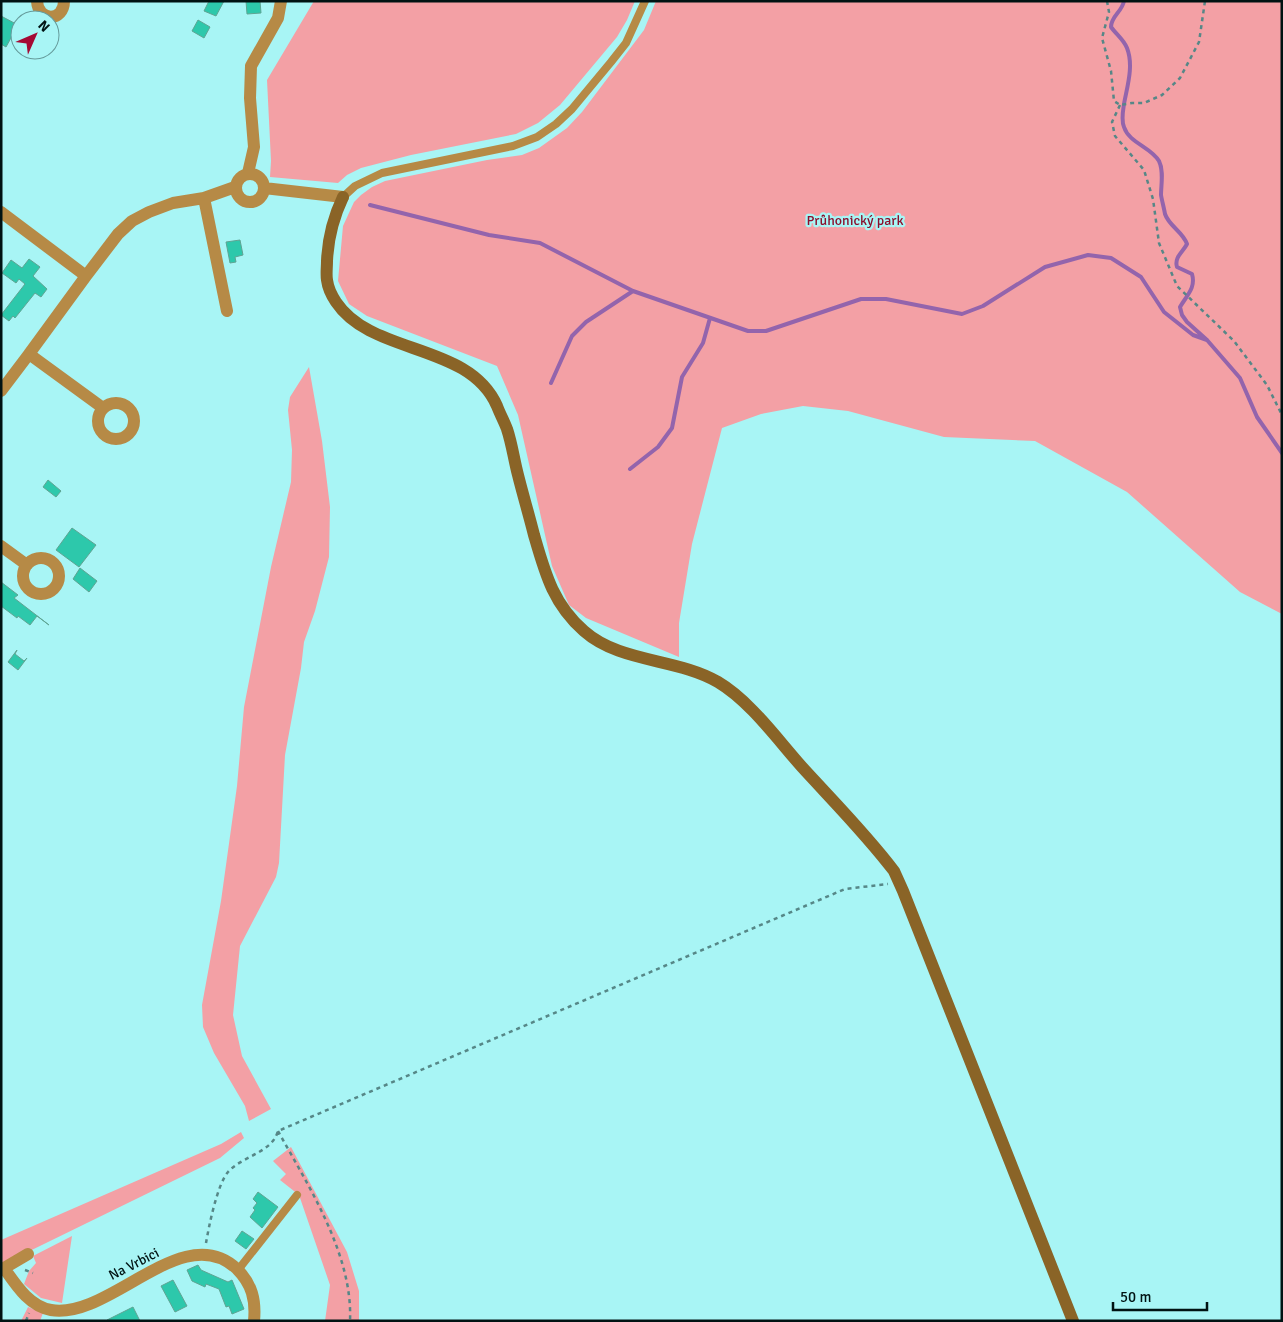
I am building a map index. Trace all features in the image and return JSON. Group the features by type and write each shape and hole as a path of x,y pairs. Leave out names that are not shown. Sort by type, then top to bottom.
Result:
{"street":[{"path":"37,1 40,12 46,17 51,17 61,13 64,8 64,1"},
{"path":"248,173 254,148 250,98 251,66 278,18 281,1"},
{"path":"1,391 118,234 132,221 173,203 204,198 235,187 240,177 248,173 258,176 262,180 264,188 257,200 247,202 238,196 235,187"},
{"path":"264,188 343,197 334,217 328,246 327,282 332,296 340,308 351,320 371,331 447,361 471,374 495,402 507,428 517,474 546,579 572,619 585,633 612,649 692,670 716,681 733,692 887,862 899,881 1073,1321"},
{"path":"204,198 227,311"},
{"path":"1,212 86,276"},
{"path":"29,354 103,408"},
{"path":"1,546 27,565"},
{"path":"3,1269 28,1254"},
{"path":"203,1254 218,1258 238,1270 252,1289 256,1307 254,1321"},
{"name":"Na Vrbici","path":"3,1269 34,1303 50,1310 68,1311 86,1306 172,1261 189,1255 203,1254"}],"lane":[{"path":"343,197 355,186 382,173 513,146 537,137 556,124 572,109 611,62 626,43 645,1"},
{"path":"238,1270 296,1195"}],"path":[{"path":"1107,1 1109,12 1102,38 1111,71 1114,101 1120,105 1132,102 1144,103 1162,95 1180,78 1199,42 1205,1"},
{"path":"1120,105 1112,122 1115,136 1144,170 1153,199 1159,243 1177,286 1182,293 1234,341 1267,385 1282,415"},
{"path":"278,1130 845,888 899,881"},
{"path":"203,1254 213,1210 226,1174 236,1164 265,1148 276,1138 278,1130"},
{"path":"278,1130 314,1196 328,1227 348,1287 350,1321"},
{"path":"24,1269 33,1273"}],"green space":[{"path":"314,1 635,1 617,37 560,105 538,123 516,134 411,155 361,168 347,175 338,183 270,177 267,80"},
{"name":"Průhonický park","path":"656,1 1282,1 1282,614 1240,592 1127,492 1035,441 944,437 848,411 803,406 761,414 722,428 692,544 679,623 679,657 586,618 569,605 552,566 518,415 497,366 367,316 349,304 338,281 343,226 354,202 372,187 385,181 487,160 522,155 539,148 567,128 582,112 644,30"},
{"path":"309,367 322,441 330,507 329,557 315,611 304,642 285,755 279,863 276,877 240,946 233,1015 242,1056 271,1109 249,1121 245,1106 214,1053 203,1027 202,1005 221,901 237,786 244,707 271,567 291,482 292,450 288,410 290,397"},
{"path":"241,1132 244,1138 220,1158 1,1265 1,1240 221,1144"},
{"path":"291,1147 347,1252 359,1291 359,1321 325,1321 330,1285 299,1195 280,1180 286,1174 273,1161"},
{"path":"72,1236 62,1303 41,1298 24,1284 29,1271 36,1263 33,1256"},
{"path":"28,1307 43,1313 40,1321 21,1321"}],"building":[{"path":"209,1 224,1 216,16 204,11"},
{"path":"246,1 260,1 261,13 247,14"},
{"path":"1,16 10,21 10,40 6,47 1,44"},
{"path":"198,20 210,27 204,38 192,31"},
{"path":"240,240 243,255 235,257 236,262 230,263 226,242"},
{"path":"29,259 40,267 33,276 47,289 41,297 35,293 15,318 13,316 9,321 1,315 25,284 19,279 16,283 2,273 11,260 22,268"},
{"path":"48,480 61,491 56,497 43,487"},
{"path":"72,528 96,545 79,567 56,550"},
{"path":"80,568 97,581 89,592 73,579"},
{"path":"1,582 18,595 14,598 49,625 37,616 30,625 1,606"},
{"path":"17,650 15,654 24,661 27,658 18,670 8,662"},
{"path":"258,1192 278,1207 262,1228 250,1217 257,1203 253,1199"},
{"path":"242,1231 254,1239 246,1249 235,1241"},
{"path":"198,1265 201,1270 228,1282 232,1280 244,1309 232,1314 229,1306 226,1307 219,1289 206,1284 205,1287 192,1281 187,1270"},
{"path":"173,1280 187,1306 175,1312 161,1286"},
{"path":"133,1307 140,1321 107,1321 107,1320"}],"waterway":[{"path":"1124,1 1111,23 1111,27 1126,45 1130,62 1122,118 1123,124 1130,137 1151,152 1159,161 1162,174 1161,195 1165,214 1187,244 1176,263 1177,267 1192,274 1193,279 1190,291 1180,307 1182,315 1240,378 1257,417 1282,453"},
{"path":"370,205 489,235 540,243 633,291 748,331 766,331 861,299 886,299 962,314 983,306 1045,267 1088,255 1111,258 1141,277 1164,312 1193,335 1207,340"},
{"path":"551,383 572,336 586,322 633,291"},
{"path":"630,469 658,447 672,428 682,377 703,343 710,318"}]}
